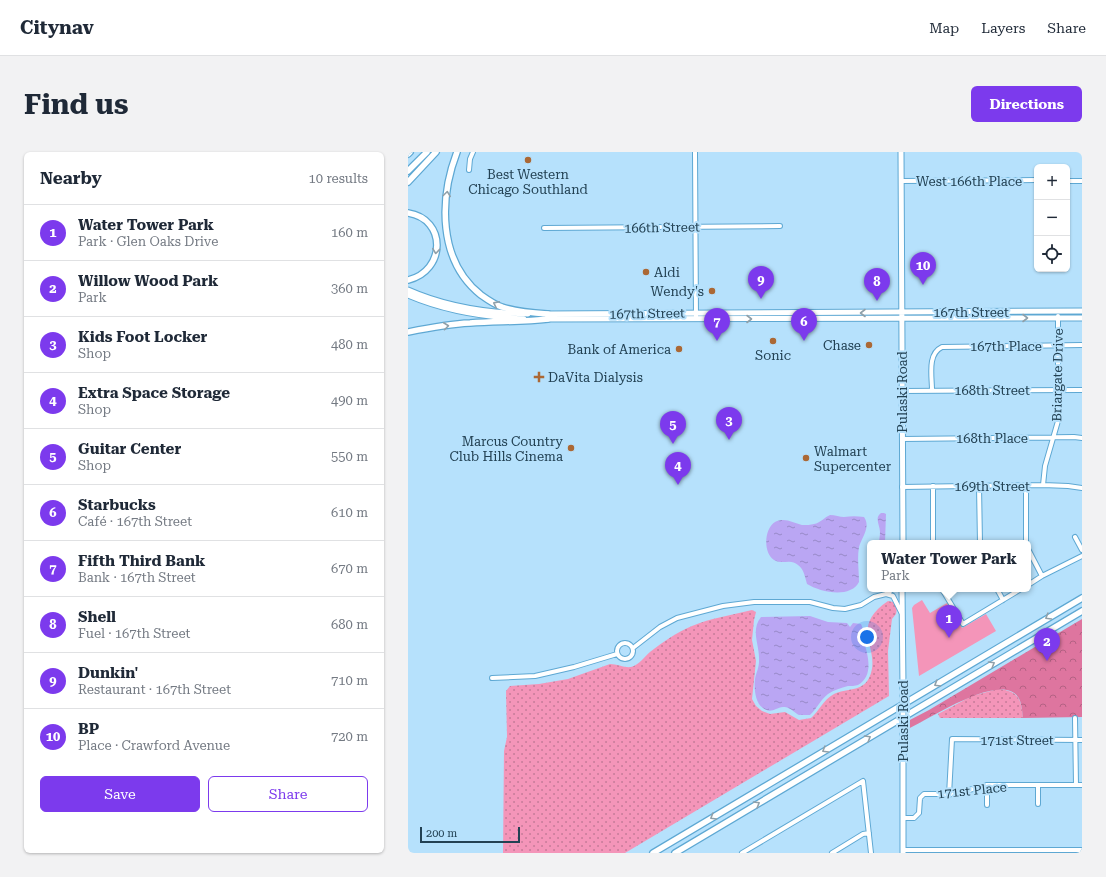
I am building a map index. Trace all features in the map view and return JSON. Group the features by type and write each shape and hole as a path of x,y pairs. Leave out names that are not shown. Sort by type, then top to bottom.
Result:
{"highway":[{"path":"408,171 427,152"},
{"path":"408,182 436,152"},
{"path":"457,152 448,183 446,201 446,232 455,263 464,278 474,289 490,301 507,309 548,317"},
{"path":"408,213 428,221 433,230 436,241 434,260 428,269 422,274 408,280"},
{"path":"408,332 468,323 527,322 548,317"},
{"path":"653,853 1082,598"},
{"path":"675,853 1082,611"}],"main road":[{"name":"Pulaski Road","path":"900,152 903,540"},
{"name":"167th Street","path":"408,290 437,301 468,309 548,317 696,319 1082,318"},
{"name":"167th Street","path":"408,295 436,306 468,314 506,318 696,313 1082,311"},
{"name":"Pulaski Road","path":"902,592 903,852"}],"street":[{"path":"469,170 470,159 473,152"},
{"path":"695,152 696,319"},
{"name":"West 166th Place","path":"901,181 1034,180"},
{"path":"1070,180 1082,181"},
{"name":"166th Street","path":"544,228 780,226"},
{"name":"Briargate Drive","path":"1044,485 1045,466 1058,421 1058,312"},
{"name":"167th Place","path":"932,390 932,360 939,348 949,346 1082,345"},
{"name":"168th Street","path":"902,391 1082,390"},
{"name":"168th Place","path":"902,439 1082,438"},
{"name":"169th Street","path":"902,488 933,486 1044,485 1082,488"},
{"path":"933,486 933,540"},
{"path":"979,486 980,540"},
{"path":"1026,486 1026,540"},
{"path":"1075,537 1082,550"},
{"path":"1031,555 1042,576"},
{"path":"1031,583 1082,556"},
{"path":"633,648 660,627 677,618 724,606 754,602 810,602 833,608 845,609 861,605 874,597 889,592"},
{"path":"944,592 963,624 1016,592"},
{"path":"999,592 1003,600"},
{"path":"886,594 893,596 902,615"},
{"path":"622,644 629,644 633,648 633,654 627,659 622,659 617,654 618,647 622,644"},
{"path":"492,678 535,676 574,667 617,654"},
{"path":"1075,718 1076,785"},
{"name":"171st Street","path":"949,795 952,740 1082,740"},
{"path":"742,853 863,781 871,853"},
{"path":"987,785 988,805"},
{"name":"171st Place","path":"904,818 914,818 919,813 920,798 924,794 949,795 963,793 987,785 1082,785"},
{"path":"1038,785 1038,804"},
{"path":"832,853 863,834 869,833"},
{"path":"903,852 1082,850"}],"shaded area":[{"path":"922,600 930,613 947,603 962,628 986,614 996,631 919,676 912,608"},
{"path":"888,601 893,602 897,608 896,614 892,619 888,651 889,696 625,853 503,853 504,751 507,737 506,691 510,686 539,684 568,679 610,664 631,667 639,663 650,652 665,641 686,628 699,623 752,610 756,612 752,640 756,661 752,699 756,706 762,711 770,714 785,712 799,720 811,718 830,696 839,692 858,688 862,686 869,678 872,668 872,658 868,639 870,621 876,611"},
{"path":"998,689 1015,694 1018,697 1023,718 940,718 938,714 972,696"}],"green space":[{"path":"1082,619 1082,717 1023,718 1021,704 1018,697 1009,691 996,690 963,700 906,730 906,722 929,710"}],"water":[{"path":"881,513 886,514 885,540 879,540 879,515"},
{"path":"830,515 842,517 864,517 867,524 859,547 859,582 849,591 834,592 813,587 807,584 802,569 795,563 774,560 770,557 768,552 766,541 767,535 771,525 775,522 786,520 802,525 811,525"},
{"path":"810,616 828,622 847,623 850,627 853,623 861,624 868,659 868,671 866,676 858,685 848,686 828,694 810,715 799,715 785,707 768,711 758,703 755,691 755,679 759,666 756,638 756,628 758,622 761,617"}],"place":[{"name":"Best Western Chicago Southland","path":"528,160"},
{"name":"Aldi","path":"646,272"},
{"name":"BP","path":"923,285"},
{"name":"Wendy's","path":"712,291"},
{"name":"Dunkin'","path":"761,299"},
{"name":"Shell","path":"877,301"},
{"name":"Fifth Third Bank","path":"717,341"},
{"name":"Sonic","path":"773,341"},
{"name":"Starbucks","path":"804,341"},
{"name":"Chase","path":"869,345"},
{"name":"Bank of America","path":"679,349"},
{"name":"DaVita Dialysis","path":"539,377"},
{"name":"Kids Foot Locker","path":"729,440"},
{"name":"Guitar Center","path":"673,444"},
{"name":"Marcus Country Club Hills Cinema","path":"571,448"},
{"name":"Walmart Supercenter","path":"806,458"},
{"name":"Extra Space Storage","path":"678,485"},
{"name":"Water Tower Park","path":"949,638"},
{"name":"Willow Wood Park","path":"1047,661"}]}
